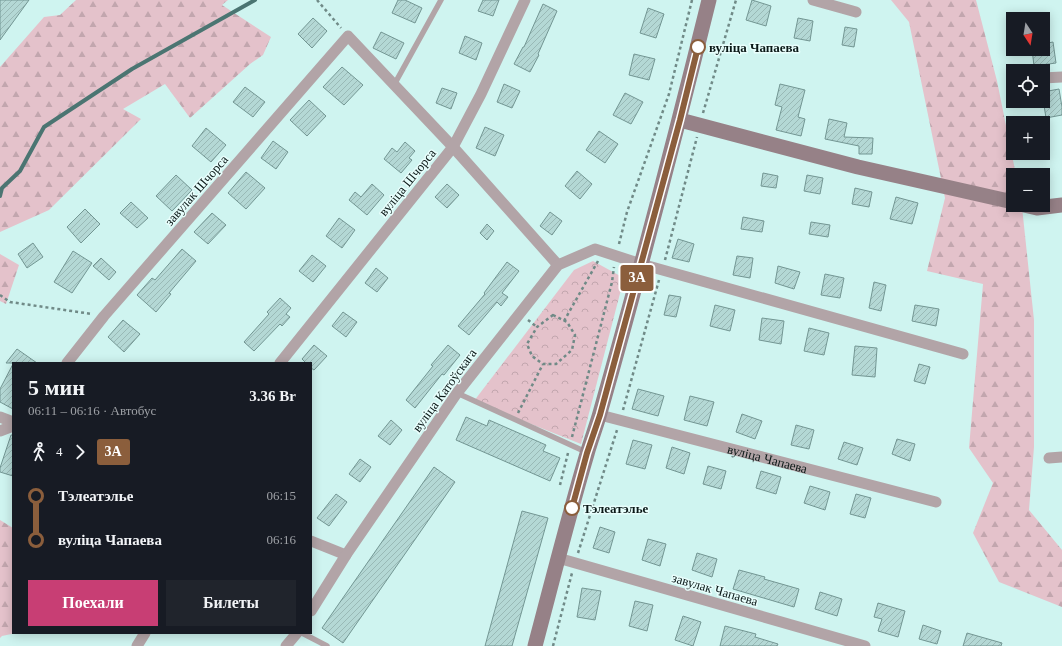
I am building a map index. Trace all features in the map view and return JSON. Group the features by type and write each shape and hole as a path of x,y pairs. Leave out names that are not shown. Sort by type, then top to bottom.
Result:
{"street":[{"name":"вуліца Шчорса","path":"281,362 453,147 481,94 525,0"},
{"path":"535,646 587,453 600,415 680,120 709,0"},
{"path":"813,0 856,12"},
{"path":"348,36 453,147 558,265"},
{"name":"завулак Шчорса","path":"68,362 104,316 348,36"},
{"path":"1050,78 1062,77"},
{"path":"680,120 858,167 1006,200"},
{"path":"1050,205 1062,205"},
{"name":"вуліца Катоўскага","path":"312,609 346,555 457,393 558,265 595,249 641,264"},
{"path":"641,264 963,354"},
{"name":"вуліца Чапаева","path":"600,415 936,502"},
{"path":"0,417 12,422"},
{"path":"0,431 12,426"},
{"path":"1049,458 1062,457"},
{"path":"312,541 346,555"},
{"name":"завулак Чапаева","path":"558,558 865,646"},
{"path":"137,646 145,634"},
{"path":"286,646 296,634"}],"lane":[{"path":"394,85 441,0"},
{"path":"457,393 587,453"},
{"path":"304,634 327,646"}],"path":[{"path":"317,0 348,36"},
{"path":"560,485 612,282 616,256 627,212 669,94 692,0"},
{"path":"552,646 575,563 620,420 700,125 736,0"},
{"path":"564,321 603,252"},
{"path":"0,295 10,302 104,316"},
{"path":"553,315 567,322 575,335 572,350 556,364 544,364 532,356 527,344 537,327 553,315"},
{"path":"515,420 544,364"}],"green space":[{"path":"76,0 228,0 222,5 271,37 263,55 250,64 190,118 165,84 123,109 141,119 49,210 0,232 0,67 44,17 60,15"},
{"path":"891,0 976,0 997,81 1006,126 1006,160 1013,160 1015,168 1006,168 1006,212 1023,212 1034,320 1034,447 1029,510 1062,550 1062,607 999,582 973,533 993,483 969,448 983,284 927,271 945,198 909,22"},
{"path":"0,254 19,265 6,304 0,301"},
{"path":"593,261 624,278 581,444 474,401 574,270"},
{"path":"0,520 12,527 12,634 2,636 0,638"}],"building":[{"path":"0,0 29,0 0,40"},
{"path":"398,0 405,0 422,8 415,23 392,13"},
{"path":"483,0 499,0 493,16 478,11"},
{"path":"752,0 771,6 766,26 746,20"},
{"path":"543,4 557,11 538,54 539,55 530,72 514,64 524,47"},
{"path":"648,8 664,14 656,38 640,33"},
{"path":"313,18 327,31 312,48 298,34"},
{"path":"798,18 813,21 810,41 794,38"},
{"path":"845,27 857,29 854,47 842,45"},
{"path":"381,32 404,43 396,59 373,48"},
{"path":"465,36 482,43 476,60 459,53"},
{"path":"1053,42 1056,63 1034,64 1033,56 1050,56 1050,43"},
{"path":"634,54 655,59 649,80 629,75"},
{"path":"342,67 363,85 344,105 323,87"},
{"path":"504,84 520,91 512,108 497,102"},
{"path":"780,84 805,90 798,117 805,119 801,136 776,130 782,107 775,105"},
{"path":"245,87 265,102 253,117 233,102"},
{"path":"442,88 457,93 451,109 436,103"},
{"path":"1059,89 1062,115 1050,117 1050,116 1046,116 1044,108 1050,108 1050,91"},
{"path":"625,93 643,102 631,124 613,115"},
{"path":"309,100 326,116 307,136 290,120"},
{"path":"829,119 847,123 844,137 873,138 872,154 859,154 859,146 825,139"},
{"path":"485,127 504,135 495,156 476,148"},
{"path":"206,128 226,145 211,162 192,146"},
{"path":"599,131 618,144 605,163 586,150"},
{"path":"273,141 288,152 276,169 261,158"},
{"path":"405,142 415,151 409,158 412,160 401,173 384,159 392,148 397,152"},
{"path":"577,171 592,184 580,199 565,186"},
{"path":"246,172 265,188 246,209 228,193"},
{"path":"763,173 778,176 776,188 761,186"},
{"path":"176,175 192,190 172,211 156,196"},
{"path":"807,175 823,178 820,194 804,191"},
{"path":"372,184 384,195 367,215 349,200 355,192 361,197"},
{"path":"447,184 459,195 447,208 435,197"},
{"path":"855,188 872,192 869,207 852,204"},
{"path":"896,197 918,203 912,224 890,219"},
{"path":"131,202 148,218 137,228 120,213"},
{"path":"85,209 100,224 81,243 67,227"},
{"path":"550,212 562,221 552,235 540,226"},
{"path":"212,213 226,225 208,244 194,232"},
{"path":"743,217 764,221 762,232 741,229"},
{"path":"339,218 355,230 342,248 326,236"},
{"path":"811,222 830,225 828,237 809,234"},
{"path":"487,224 494,231 487,240 480,233"},
{"path":"678,239 694,244 689,262 672,258"},
{"path":"33,243 43,257 27,268 18,254"},
{"path":"182,249 196,261 169,293 171,294 156,312 137,295 152,278 155,280"},
{"path":"73,251 92,263 72,293 54,282"},
{"path":"312,255 326,266 313,282 299,271"},
{"path":"737,256 753,258 750,278 733,275"},
{"path":"101,258 116,272 109,280 93,266"},
{"path":"507,262 519,271 502,293 508,297 501,306 497,302 469,335 458,326 485,294 484,293"},
{"path":"778,266 800,272 794,289 775,283"},
{"path":"376,268 388,278 377,292 365,283"},
{"path":"825,274 844,278 840,298 821,295"},
{"path":"874,282 886,285 881,311 869,308"},
{"path":"669,295 681,297 676,317 664,315"},
{"path":"280,298 291,308 286,314 290,317 282,326 280,324 254,351 244,342 269,314 267,312"},
{"path":"715,305 735,310 730,331 710,326"},
{"path":"915,305 939,309 936,326 912,321"},
{"path":"343,312 357,322 346,337 332,326"},
{"path":"762,318 784,321 781,344 759,340"},
{"path":"123,320 140,334 124,352 108,337"},
{"path":"809,328 829,333 824,355 804,351"},
{"path":"314,345 327,356 314,370 312,369 312,362 305,362 302,359"},
{"path":"448,345 460,355 444,375 442,374 415,408 406,400 433,366 431,365"},
{"path":"855,346 877,348 875,377 852,375"},
{"path":"17,349 36,362 12,362 6,363"},
{"path":"919,364 930,367 925,384 914,381"},
{"path":"12,366 12,408 0,402 0,389"},
{"path":"638,389 664,396 658,416 632,409"},
{"path":"690,396 714,402 707,426 684,420"},
{"path":"742,414 762,421 755,439 736,432"},
{"path":"466,417 487,426 489,420 546,445 543,451 560,458 550,481 456,440"},
{"path":"391,420 402,430 390,445 378,436"},
{"path":"796,425 814,430 809,449 791,445"},
{"path":"12,435 12,476 0,472 0,468"},
{"path":"897,439 915,444 910,461 892,454"},
{"path":"633,440 652,445 645,469 626,464"},
{"path":"844,442 863,448 857,465 838,459"},
{"path":"672,447 690,453 684,474 666,468"},
{"path":"360,459 371,467 360,482 349,474"},
{"path":"708,466 726,471 721,489 703,484"},
{"path":"434,467 455,482 343,643 322,628"},
{"path":"761,471 781,477 776,494 756,488"},
{"path":"810,486 830,492 825,510 804,503"},
{"path":"336,494 347,502 329,526 317,518"},
{"path":"856,494 871,498 865,518 850,514"},
{"path":"522,511 548,518 512,646 485,646"},
{"path":"600,527 615,532 609,553 593,548"},
{"path":"648,539 666,544 660,566 642,560"},
{"path":"697,553 717,559 712,577 692,570"},
{"path":"739,570 799,589 794,607 733,589"},
{"path":"582,588 601,591 595,620 577,617"},
{"path":"820,592 842,599 837,616 815,609"},
{"path":"635,601 653,605 647,631 629,626"},
{"path":"878,603 905,611 898,637 878,631 882,619 874,617"},
{"path":"683,616 701,622 693,646 675,640"},
{"path":"923,625 941,631 937,644 919,639"},
{"path":"725,626 756,634 755,637 778,644 777,646 720,646"},
{"path":"967,633 1002,643 1001,646 963,646"}],"waterway":[{"path":"0,196 2,188 20,171 44,127 132,69 255,0"}],"bus line":[{"name":"3А","path":"572,508 587,453 600,415 680,120 698,47"}],"place":[{"name":"вуліца Чапаева","path":"698,47"},
{"name":"Тэлеатэлье","path":"572,508"}]}
